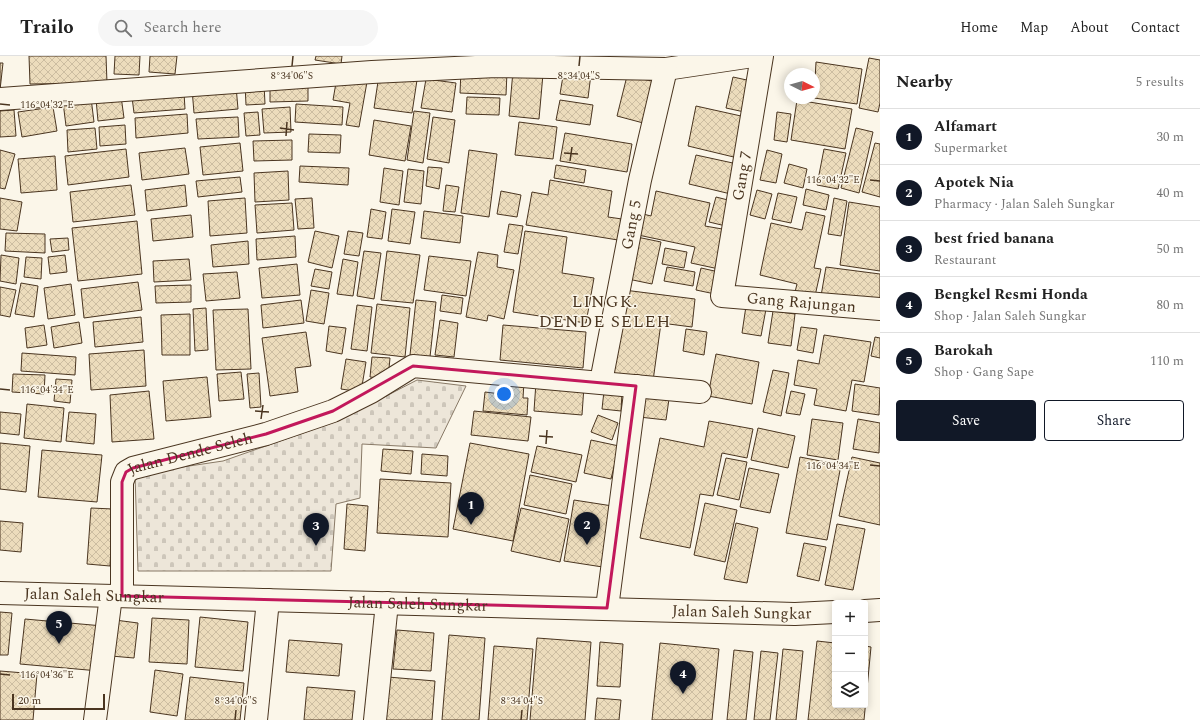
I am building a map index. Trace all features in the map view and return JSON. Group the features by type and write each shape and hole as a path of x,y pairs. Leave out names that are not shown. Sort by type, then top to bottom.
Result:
{"main road":[{"path":"0,99 364,73 496,66 666,69 753,56"},
{"name":"Gang 7","path":"722,296 762,56"},
{"name":"Gang 5","path":"601,382 640,180 666,69"},
{"name":"Gang Rajungan","path":"722,296 880,309"},
{"name":"Jalan Dende Seleh","path":"117,596 122,482 126,472 134,468 266,434 333,411 371,392 412,366 601,382"},
{"path":"601,382 700,392"},
{"path":"607,608 636,386"},
{"name":"Jalan Saleh Sungkar","path":"0,593 795,614 832,612"},
{"path":"95,720 117,596"},
{"path":"256,720 268,600"},
{"path":"375,720 387,603"},
{"path":"868,611 880,610"}],"highlighted area":[{"path":"413,366 636,386 607,608 122,596 122,482 126,472 133,468 266,434 333,411"}],"green space":[{"path":"417,380 466,386 436,448 362,444 360,498 336,504 331,571 138,571 135,474 223,461 340,420"}],"building":[{"path":"29,56 106,56 107,83 30,84"},
{"path":"115,56 140,56 139,75 114,74"},
{"path":"150,56 177,56 175,74 149,72"},
{"path":"316,56 342,56 341,64 315,60"},
{"path":"869,58 880,60 880,103 878,112 859,108"},
{"path":"816,62 862,69 857,104 820,99 820,68 816,68"},
{"path":"0,63 3,63 0,90"},
{"path":"461,70 507,72 506,95 460,93"},
{"path":"564,70 591,74 588,98 560,94"},
{"path":"513,71 543,74 539,119 509,116"},
{"path":"379,75 417,80 412,113 374,108"},
{"path":"627,76 657,82 647,124 617,116"},
{"path":"337,77 367,82 359,127 346,125 350,103 333,100"},
{"path":"733,77 756,82 749,113 726,108"},
{"path":"426,79 456,83 452,112 421,108"},
{"path":"270,83 308,83 308,101 270,102"},
{"path":"245,84 264,84 265,104 246,105"},
{"path":"236,86 238,109 194,113 192,89"},
{"path":"184,93 185,109 134,113 132,97"},
{"path":"121,96 124,118 98,121 96,99"},
{"path":"467,97 500,98 499,115 466,114"},
{"path":"91,98 94,122 66,126 63,102"},
{"path":"560,100 593,105 590,125 556,120"},
{"path":"296,104 343,107 342,125 295,122"},
{"path":"796,104 820,104 852,109 845,149 791,140"},
{"path":"696,106 750,118 742,159 688,146"},
{"path":"53,107 57,131 22,137 18,112"},
{"path":"290,107 291,132 264,133 262,109"},
{"path":"14,110 16,136 0,137 0,111"},
{"path":"414,111 430,113 423,163 407,160"},
{"path":"258,112 260,135 246,136 244,113"},
{"path":"777,112 791,114 787,142 774,140"},
{"path":"187,114 188,133 136,138 135,118"},
{"path":"238,117 239,137 198,139 196,119"},
{"path":"433,117 455,120 449,163 427,159"},
{"path":"374,120 411,126 405,161 369,155"},
{"path":"519,122 557,127 553,159 515,155"},
{"path":"125,125 126,144 100,146 99,127"},
{"path":"95,128 97,149 68,152 67,130"},
{"path":"856,128 873,132 859,193 841,188"},
{"path":"565,133 632,144 627,172 560,161"},
{"path":"309,134 341,135 340,153 308,152"},
{"path":"292,140 292,160 254,161 253,141"},
{"path":"240,143 243,171 203,175 200,147"},
{"path":"875,143 880,144 880,197 862,192"},
{"path":"185,148 189,174 142,180 139,153"},
{"path":"126,149 129,177 68,185 65,156"},
{"path":"824,149 846,153 838,189 817,185"},
{"path":"0,150 15,154 5,189 0,188"},
{"path":"469,150 497,154 489,217 461,213"},
{"path":"767,150 782,154 776,183 760,180"},
{"path":"696,155 742,165 735,195 689,184"},
{"path":"55,156 57,190 21,193 18,159"},
{"path":"789,164 807,169 803,188 784,183"},
{"path":"556,165 586,170 584,183 554,178"},
{"path":"300,166 349,168 348,185 299,182"},
{"path":"428,167 442,168 439,189 426,186"},
{"path":"384,168 403,171 399,205 380,202"},
{"path":"408,169 424,171 421,204 404,202"},
{"path":"288,171 289,200 255,202 254,173"},
{"path":"240,177 242,192 198,197 196,181"},
{"path":"550,180 612,191 608,217 622,219 618,240 526,225 532,192 548,195"},
{"path":"131,185 135,215 73,222 70,192"},
{"path":"185,185 187,206 147,211 145,190"},
{"path":"446,185 459,187 455,212 443,211"},
{"path":"806,189 829,195 826,210 803,205"},
{"path":"757,190 772,194 765,219 750,215"},
{"path":"501,191 521,195 517,217 497,214"},
{"path":"656,191 710,203 705,226 728,230 719,269 691,263 695,247 638,235 643,214 651,216"},
{"path":"778,193 797,197 791,223 772,219"},
{"path":"716,197 736,202 730,227 709,222"},
{"path":"0,198 22,202 17,231 0,229"},
{"path":"245,198 247,233 210,236 208,201"},
{"path":"312,198 314,228 298,229 295,199"},
{"path":"834,198 847,201 841,236 828,234"},
{"path":"849,202 880,207 880,271 840,265"},
{"path":"292,203 294,230 257,233 255,205"},
{"path":"371,209 386,212 382,239 367,237"},
{"path":"392,209 415,212 410,244 388,241"},
{"path":"424,211 463,216 460,243 421,238"},
{"path":"806,212 825,216 814,268 821,269 815,296 795,292 797,284 760,275 771,223 802,230"},
{"path":"191,215 193,237 153,241 151,219"},
{"path":"137,221 142,274 78,281 72,228"},
{"path":"509,224 523,226 518,254 504,252"},
{"path":"315,231 339,236 332,268 308,262"},
{"path":"348,231 363,233 359,256 344,254"},
{"path":"525,231 567,237 562,273 594,278 586,323 513,312"},
{"path":"6,233 45,234 45,253 5,251"},
{"path":"295,236 296,257 257,260 256,239"},
{"path":"637,237 661,242 652,284 628,279"},
{"path":"68,238 69,250 52,252 50,239"},
{"path":"248,241 249,264 213,267 211,245"},
{"path":"665,248 687,252 684,268 662,264"},
{"path":"364,251 381,253 374,299 357,296"},
{"path":"387,251 420,255 413,303 381,300"},
{"path":"478,252 498,255 497,267 514,270 504,319 488,315 487,321 466,317"},
{"path":"1,255 19,258 16,284 0,281"},
{"path":"65,255 67,272 50,274 48,257"},
{"path":"429,256 471,261 466,296 424,290"},
{"path":"26,257 42,258 41,279 24,277"},
{"path":"189,259 191,280 154,282 153,261"},
{"path":"343,259 358,262 353,296 337,294"},
{"path":"297,264 300,295 262,298 259,268"},
{"path":"667,267 695,272 693,286 664,281"},
{"path":"826,267 880,274 880,304 821,296"},
{"path":"701,268 719,272 715,294 696,290"},
{"path":"315,269 332,272 329,289 311,286"},
{"path":"237,272 240,298 206,301 203,274"},
{"path":"138,282 142,310 84,318 81,289"},
{"path":"21,283 38,286 34,317 15,314"},
{"path":"71,284 75,315 48,319 44,288"},
{"path":"191,285 191,302 156,303 155,286"},
{"path":"0,287 16,290 10,317 0,315"},
{"path":"311,290 329,293 324,324 306,321"},
{"path":"624,290 695,299 692,327 661,323 653,381 613,375"},
{"path":"442,295 463,298 461,314 440,311"},
{"path":"301,300 304,323 263,328 261,305"},
{"path":"416,300 436,302 430,357 410,355"},
{"path":"377,304 410,308 405,357 371,353"},
{"path":"357,305 372,307 367,351 351,349"},
{"path":"746,306 766,309 761,336 742,333"},
{"path":"206,308 208,350 195,351 193,309"},
{"path":"248,309 251,369 216,370 213,310"},
{"path":"773,311 795,314 791,346 768,343"},
{"path":"190,314 190,355 162,355 161,315"},
{"path":"141,317 143,342 95,347 93,322"},
{"path":"440,320 458,323 454,357 435,355"},
{"path":"79,322 82,343 54,348 51,327"},
{"path":"44,325 47,345 27,348 25,328"},
{"path":"503,325 586,332 583,368 500,360"},
{"path":"329,326 346,328 342,354 326,351"},
{"path":"801,327 817,329 813,353 797,350"},
{"path":"686,329 707,332 704,355 683,351"},
{"path":"306,332 311,366 295,368 298,392 270,396 262,338"},
{"path":"824,335 871,342 864,382 852,380 846,411 814,405 817,389 794,385 798,360 819,364"},
{"path":"875,337 880,338 880,358 871,356"},
{"path":"144,350 146,386 91,390 89,354"},
{"path":"22,353 76,357 75,375 21,371"},
{"path":"716,354 759,362 752,404 708,396"},
{"path":"372,357 390,358 388,379 370,377"},
{"path":"346,359 366,362 361,392 341,389"},
{"path":"773,370 789,373 781,416 763,412"},
{"path":"241,372 244,399 219,401 217,374"},
{"path":"259,373 261,407 250,408 247,374"},
{"path":"13,374 45,375 44,394 12,392"},
{"path":"207,377 211,417 166,421 163,381"},
{"path":"56,379 72,380 70,403 54,401"},
{"path":"503,380 524,382 523,398 528,398 527,415 483,411 485,392 501,394"},
{"path":"536,382 584,386 582,415 534,411"},
{"path":"855,384 880,388 879,415 852,411"},
{"path":"149,391 154,439 112,442 110,395"},
{"path":"604,391 622,393 621,411 602,409"},
{"path":"791,391 805,394 800,415 786,413"},
{"path":"641,396 669,399 666,420 639,417"},
{"path":"27,404 64,408 61,442 24,438"},
{"path":"474,411 531,417 528,441 471,435"},
{"path":"0,412 21,414 19,435 0,433"},
{"path":"69,412 96,414 94,444 66,441"},
{"path":"598,415 618,423 612,440 591,432"},
{"path":"812,419 843,423 838,460 807,455"},
{"path":"858,419 880,423 879,453 853,449"},
{"path":"709,421 753,429 747,458 722,453 713,496 700,494 690,548 640,538 660,438 704,447"},
{"path":"758,428 795,436 788,468 751,460"},
{"path":"591,440 619,446 611,479 584,473"},
{"path":"0,443 30,446 26,492 0,489"},
{"path":"470,443 529,454 513,541 453,529"},
{"path":"537,446 582,455 576,482 531,472"},
{"path":"383,449 413,451 411,474 381,471"},
{"path":"42,450 102,455 97,502 38,497"},
{"path":"422,454 448,456 447,476 421,474"},
{"path":"800,457 841,465 827,540 786,533"},
{"path":"852,457 880,463 880,525 839,516"},
{"path":"726,458 747,462 739,500 717,495"},
{"path":"749,468 779,474 770,513 740,507"},
{"path":"530,475 572,484 566,514 524,505"},
{"path":"380,479 451,483 448,537 377,533"},
{"path":"574,500 619,507 609,568 564,561"},
{"path":"705,503 737,510 725,562 694,555"},
{"path":"347,504 368,506 365,551 344,549"},
{"path":"91,508 113,509 110,566 87,564"},
{"path":"521,508 569,519 560,562 511,551"},
{"path":"0,521 23,523 21,552 0,550"},
{"path":"736,523 758,528 747,583 724,579"},
{"path":"837,524 865,529 853,590 825,585"},
{"path":"804,543 826,547 819,581 797,576"},
{"path":"0,612 12,613 8,655 0,655"},
{"path":"200,617 248,622 243,671 195,667"},
{"path":"152,618 189,620 187,664 149,662"},
{"path":"25,619 103,626 99,671 20,664"},
{"path":"115,620 138,623 134,658 111,656"},
{"path":"397,630 434,633 431,671 393,669"},
{"path":"449,635 485,638 479,720 442,720"},
{"path":"537,638 591,642 585,720 530,720"},
{"path":"289,640 342,644 339,676 286,672"},
{"path":"817,641 832,643 832,708 865,708 864,720 808,720"},
{"path":"600,642 623,644 620,687 597,686"},
{"path":"660,643 719,649 712,720 652,720"},
{"path":"494,646 533,649 527,720 488,720"},
{"path":"868,646 871,647 868,678"},
{"path":"783,649 803,651 796,720 776,720"},
{"path":"734,650 753,652 746,720 727,720"},
{"path":"761,651 778,653 770,720 754,720"},
{"path":"155,670 183,674 177,716 150,712"},
{"path":"0,671 37,674 33,720 0,720"},
{"path":"190,677 244,683 240,720 185,720"},
{"path":"388,677 435,681 432,720 385,720"},
{"path":"307,687 355,691 352,720 304,720"},
{"path":"597,698 621,700 619,720 595,720"}],"place":[{"name":"Alfamart","path":"471,525"},
{"name":"Apotek Nia","path":"587,545"},
{"name":"best fried banana","path":"316,546"},
{"name":"Barokah","path":"59,644"},
{"name":"Bengkel Resmi Honda","path":"683,694"}],"district":[{"name":"LINGK. DENDE SELEH","path":"605,312"}]}
